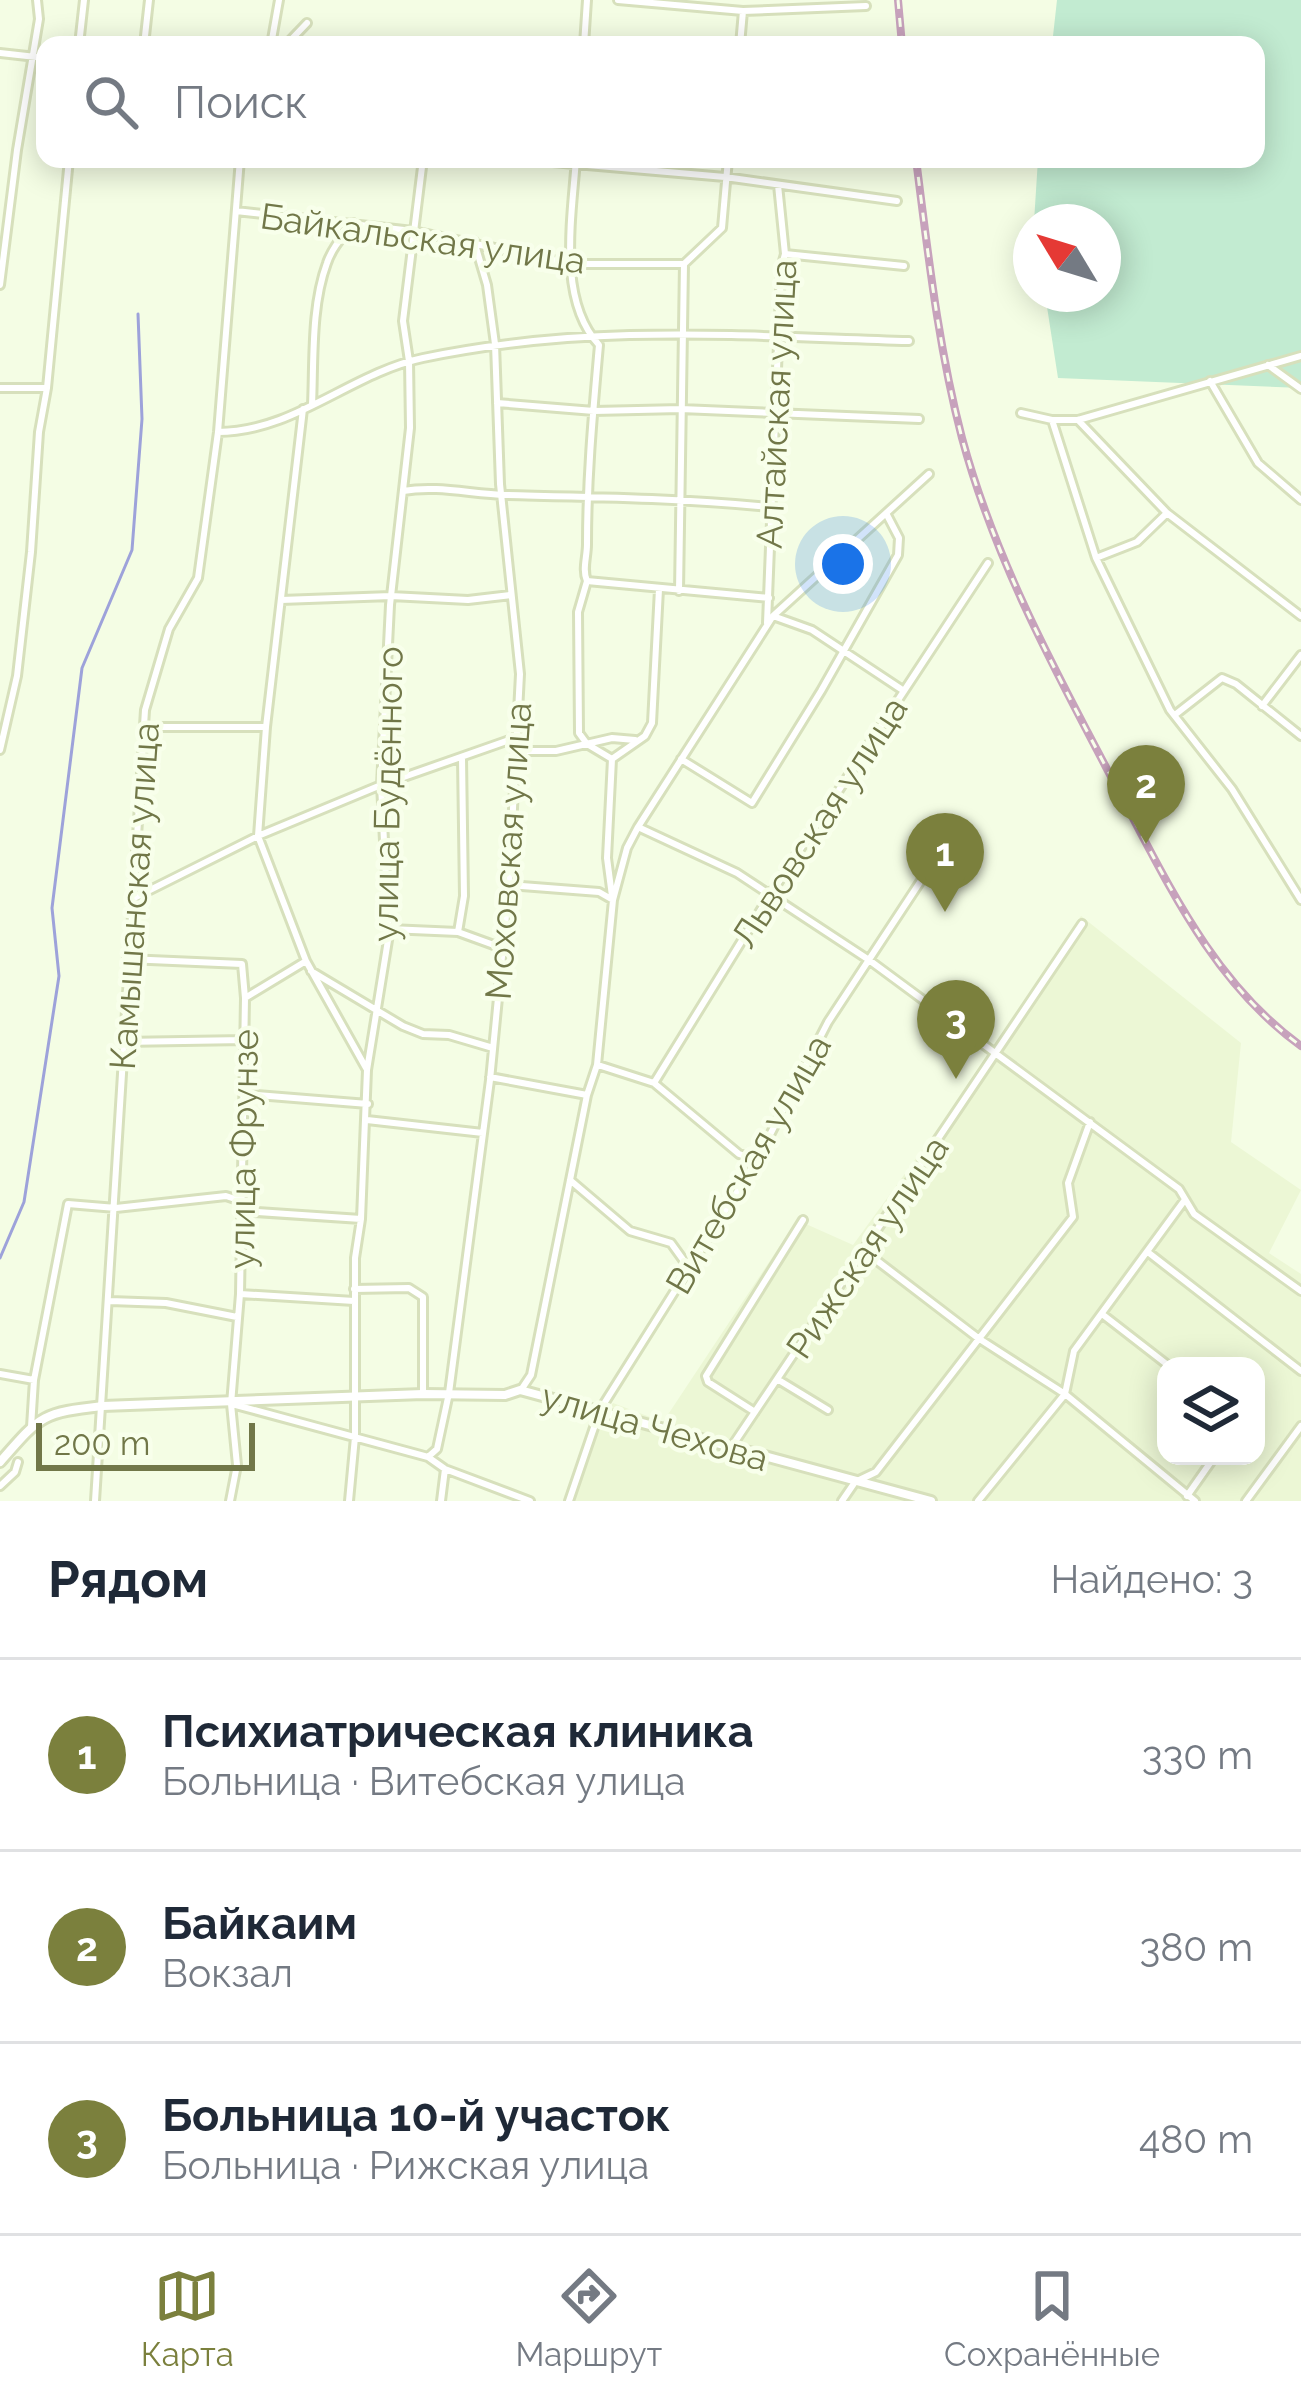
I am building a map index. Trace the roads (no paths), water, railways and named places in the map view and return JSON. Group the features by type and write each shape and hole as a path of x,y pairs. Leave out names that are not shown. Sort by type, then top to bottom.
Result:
{"street":[{"path":"0,285 39,19 37,0"},
{"path":"80,36 84,0"},
{"path":"145,36 149,0"},
{"path":"272,36 278,0"},
{"path":"585,36 587,0"},
{"path":"618,0 743,11 866,6"},
{"path":"741,36 743,11"},
{"path":"295,36 307,23"},
{"path":"0,53 36,57"},
{"path":"0,750 17,676 68,168"},
{"name":"Камышанская улица","path":"95,1501 144,727 169,629 198,578 218,431 239,168"},
{"name":"улица Будённого","path":"349,1501 355,1437 354,1289 368,1120 367,1070 389,929 381,784 391,596 410,428 403,321 422,168"},
{"path":"576,168 572,264 581,324 598,345 588,439 586,581 578,612 579,733 587,744 612,759"},
{"path":"629,168 897,201"},
{"path":"680,592 684,264 722,228 726,168"},
{"name":"Алтайская улица","path":"770,620 769,507 785,254 778,185"},
{"name":"Байкальская улица","path":"234,210 413,231 572,264 684,264"},
{"path":"353,223 333,249 324,272 316,321 266,727 258,836 306,961 367,1070"},
{"name":"Моховская улица","path":"428,1457 437,1449 449,1393 490,1077 509,885 520,674 501,495 495,344 488,285 474,241"},
{"path":"785,254 904,266"},
{"path":"218,431 258,429 409,361 495,344 588,334 685,331 909,341"},
{"path":"1021,413 1078,420 1301,356"},
{"path":"1268,365 1301,389"},
{"path":"1210,381 1258,463 1301,500"},
{"path":"0,388 47,388"},
{"path":"496,403 594,411 681,409 919,419"},
{"path":"1052,420 1096,558 1170,710 1232,789 1301,900"},
{"path":"1078,420 1167,513 1301,616"},
{"path":"520,1390 531,1375 597,1065 613,901 627,848 770,620 929,474"},
{"path":"403,491 587,494 769,507"},
{"path":"1096,558 1137,542 1167,513"},
{"path":"681,759 752,803 898,555 899,538 887,515"},
{"name":"Львовская улица","path":"654,1083 770,895 988,563"},
{"path":"586,581 769,598"},
{"path":"613,901 608,858 612,759 645,736 652,723 658,589"},
{"path":"281,600 512,595"},
{"path":"770,620 812,630 904,691"},
{"path":"1262,706 1301,655"},
{"path":"1176,714 1222,678 1301,736"},
{"path":"144,727 266,727"},
{"path":"131,900 258,836 381,784 515,738"},
{"path":"515,751 556,751 612,738 635,740"},
{"path":"458,932 464,896 462,758"},
{"path":"638,827 737,873 869,960 1179,1189 1194,1214 1301,1291"},
{"name":"Витебская улица","path":"569,1501 600,1410 757,1160 828,1022 950,838"},
{"path":"509,885 599,892 613,901"},
{"name":"Рижская улица","path":"730,1449 1082,924"},
{"path":"389,929 458,932 503,948"},
{"path":"127,959 242,964 245,998"},
{"name":"улица Фрунзе","path":"230,1501 237,1465 231,1403 240,1294 245,998 306,961"},
{"path":"311,971 403,1026 493,1048"},
{"path":"122,1042 246,1040"},
{"path":"597,1065 654,1083 739,1154 757,1160"},
{"path":"490,1077 587,1095"},
{"path":"244,1094 368,1104"},
{"path":"368,1120 483,1133"},
{"path":"842,1501 855,1482 876,1472 1073,1217 1068,1184 1090,1122"},
{"path":"570,1180 630,1231 679,1250 690,1270"},
{"path":"0,1462 31,1426 34,1380 68,1204 116,1208 226,1196 241,1201"},
{"path":"978,1501 1065,1394 1074,1351 1185,1200"},
{"path":"241,1211 362,1219"},
{"path":"755,1412 708,1382 706,1376 803,1220"},
{"path":"862,1249 978,1338 1065,1394 1191,1499 1210,1465"},
{"path":"1149,1253 1301,1371"},
{"path":"354,1289 409,1288 423,1297 423,1394"},
{"path":"240,1294 354,1301"},
{"path":"110,1301 166,1303 238,1317"},
{"path":"1102,1314 1157,1357"},
{"path":"0,1374 34,1380"},
{"path":"777,1378 828,1410"},
{"name":"улица Чехова","path":"31,1426 54,1412 104,1406 505,1395 520,1390 931,1501"},
{"path":"231,1403 428,1457 445,1469 530,1501"},
{"path":"1246,1501 1301,1426"},
{"path":"0,1486 15,1472 17,1462"},
{"path":"441,1501 445,1469"}],"waterway":[{"path":"0,1258 24,1202 59,976 52,908 82,668 132,550 142,419 138,314"}],"railway":[{"path":"898,0 901,36"},
{"path":"917,168 934,299 962,438 1013,580 1079,716 1180,904 1245,995 1301,1046"}],"place":[{"name":"Байкаим","path":"1146,844"},
{"name":"Психиатрическая клиника","path":"945,912"},
{"name":"Больница 10-й участок","path":"956,1079"}]}
